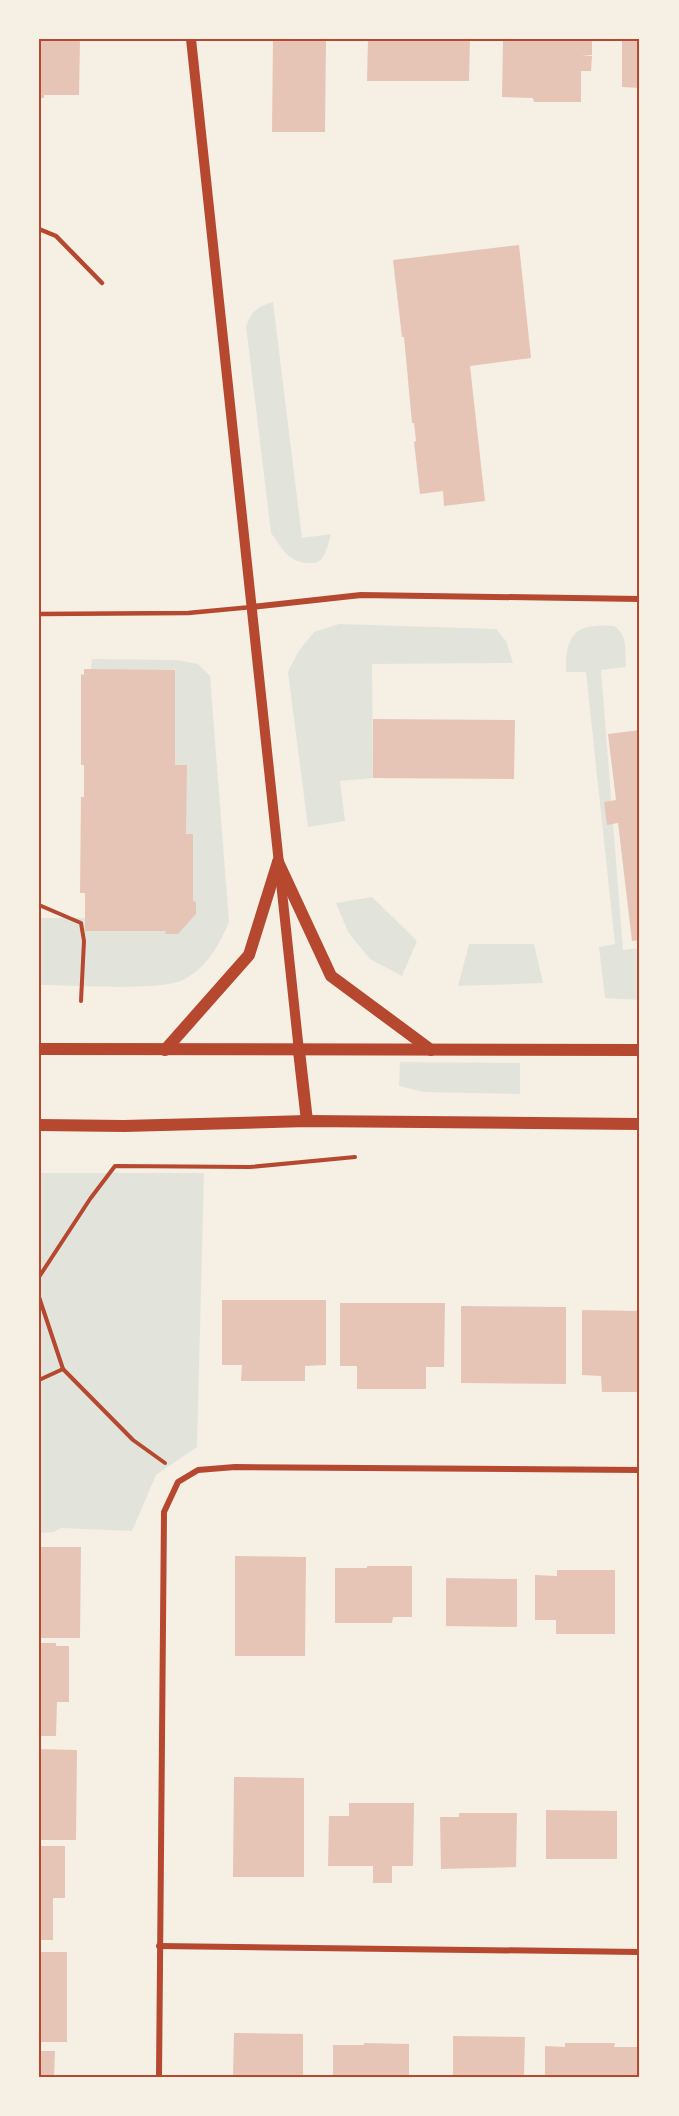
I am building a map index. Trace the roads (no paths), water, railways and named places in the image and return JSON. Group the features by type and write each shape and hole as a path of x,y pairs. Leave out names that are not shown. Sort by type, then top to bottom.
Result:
{"main road":[{"path":"165,1050 249,955 278,862"},
{"path":"278,862 331,976 431,1050"},
{"path":"39,1049 640,1050"},
{"path":"299,1051 307,1121"},
{"path":"39,1125 124,1126 307,1121 640,1124"}],"street":[{"path":"191,39 299,1051"},
{"path":"252,607 361,595 640,599"},
{"path":"159,2077 164,1512 178,1482 198,1470 235,1467 640,1470"},
{"path":"159,1946 640,1952"}],"lane":[{"path":"39,229 56,236 102,283"},
{"path":"39,614 188,613 252,607"}]}
